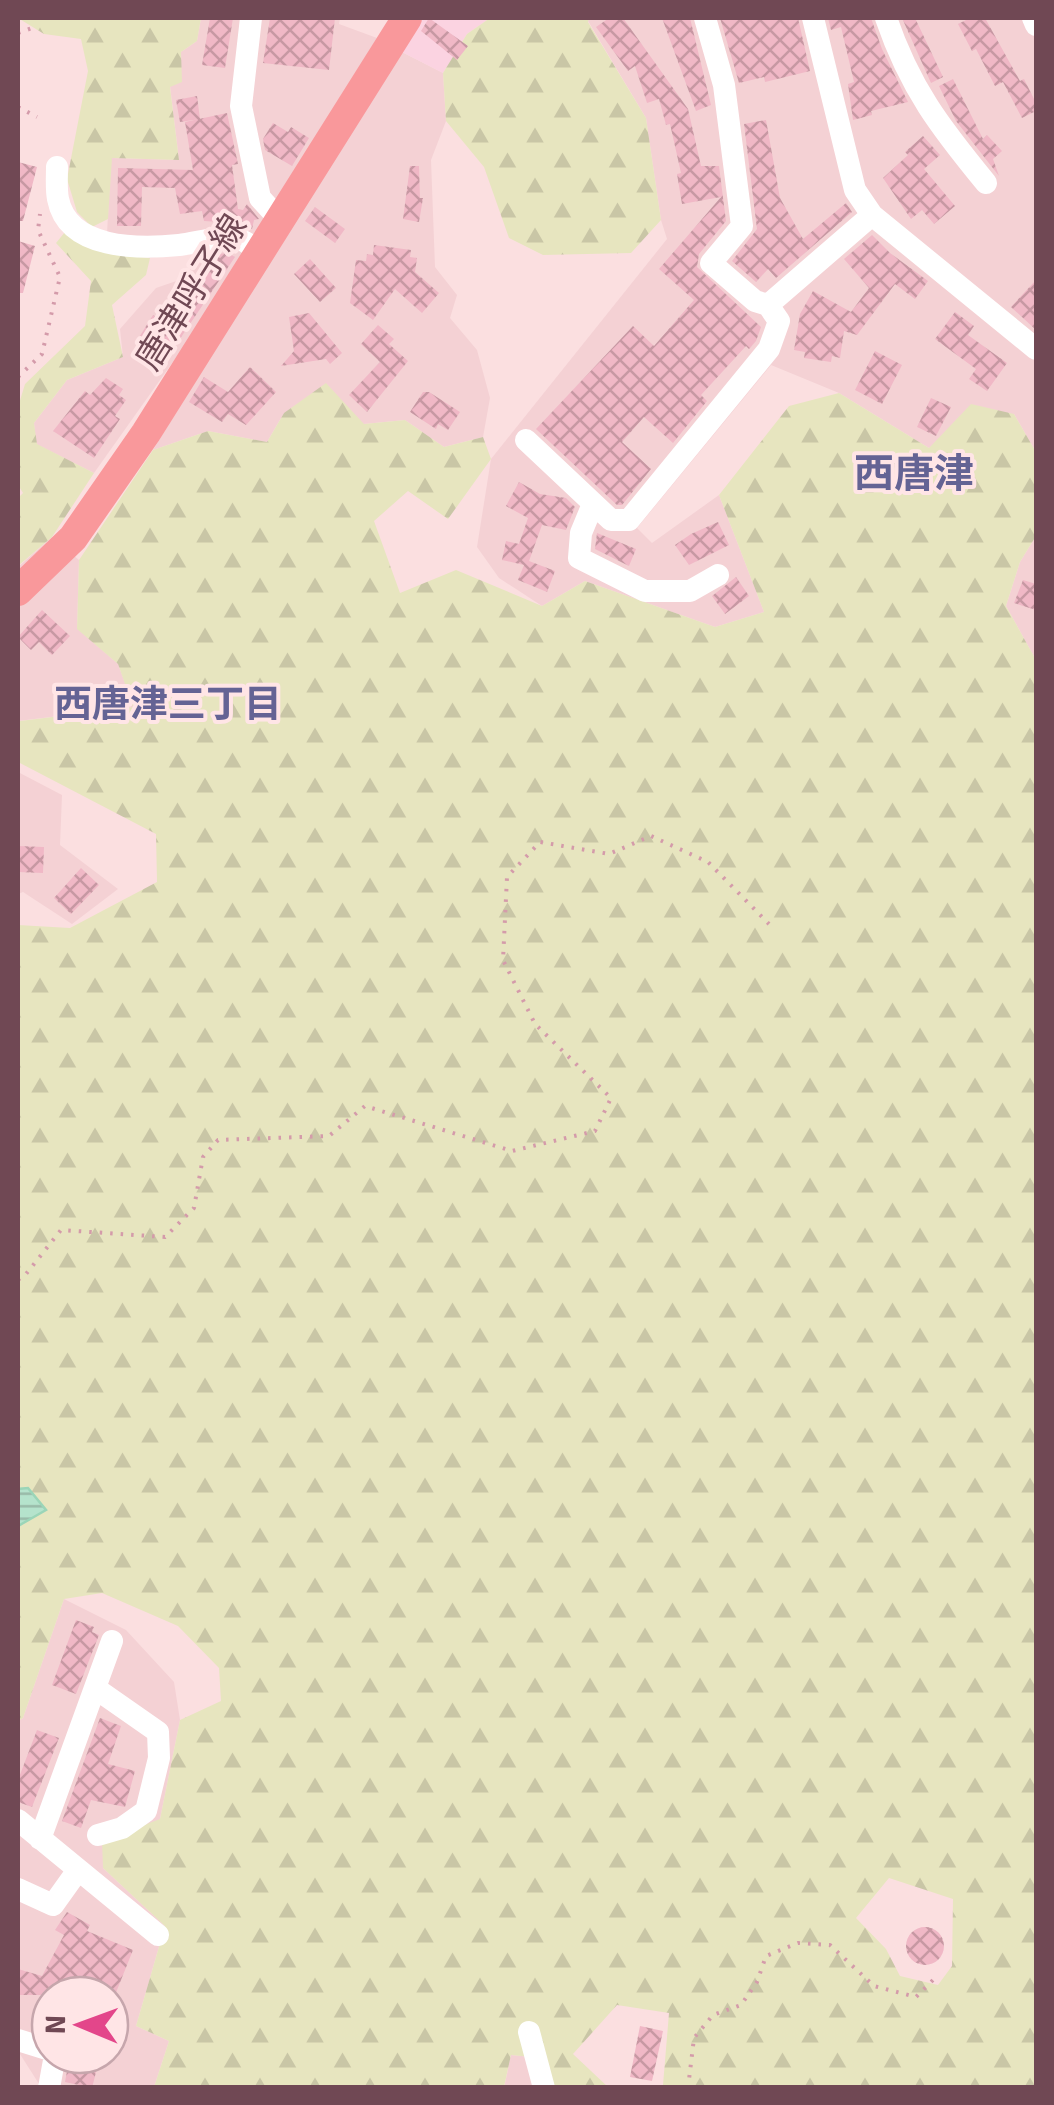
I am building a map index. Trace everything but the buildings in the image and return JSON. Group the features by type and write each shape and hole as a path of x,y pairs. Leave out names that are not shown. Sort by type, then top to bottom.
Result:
{"main road":[{"name":"唐津呼子線","path":"18,590 74,538 260,254 407,18"}],"street":[{"path":"251,18 241,106 260,198 280,220"},
{"path":"526,440 611,520 629,520 769,349 779,321 768,305 755,301 711,263 742,226 724,85 705,18"},
{"path":"813,18 855,190 872,215 1036,349"},
{"path":"886,18 899,56 932,118 986,184"},
{"path":"1033,18 1036,26"},
{"path":"57,167 58,200 67,220 96,240 128,247 229,238 245,240 260,254"},
{"path":"768,305 872,215"},
{"path":"594,504 581,534 579,558 644,591 690,592 718,575"},
{"path":"40,1839 112,1641"},
{"path":"95,1688 158,1732 159,1745 146,1811 122,1828 98,1835"},
{"path":"18,1820 158,1935"},
{"path":"18,1889 53,1905 78,1870"},
{"path":"529,2032 544,2088"}],"path":[{"path":"18,34 35,28"},
{"path":"18,107 37,116"},
{"path":"18,377 42,354 60,277 38,230 41,211"},
{"path":"18,1280 61,1230 165,1237 194,1208 203,1156 218,1140 330,1136 365,1106 512,1152 596,1131 611,1098 535,1024 503,960 507,876 540,842 610,854 651,836 708,862 770,924"},
{"path":"688,2088 694,2038 713,2015 742,2005 757,1982 766,1956 798,1943 830,1945 874,1986 916,1997 935,1978"}],"shaded area":[{"path":"201,18 340,18 339,24 377,38 192,335 94,473 36,444 34,423 67,380 123,357 120,329 156,288 185,278 201,250 150,258 106,253 111,158 179,160 170,86 181,52 197,41"},
{"path":"421,18 490,18 467,34 443,73 400,51"},
{"path":"589,18 1036,18 1036,452 1014,414 929,448 839,393 771,365 637,528 652,543 719,495 764,612 715,627 585,581 542,606 499,578 477,547 491,459 667,239 646,118"},
{"path":"400,51 443,73 446,121 431,160 435,267 457,295 450,318 477,350 490,398 483,437 444,447 405,420 364,424 284,413 267,442 208,431 153,450"},
{"path":"1036,536 1036,660 1006,606 1020,562"},
{"path":"52,537 79,560 77,628 118,664 134,707 18,721 18,567"},
{"path":"18,772 62,795 60,845 118,889 72,924 23,892 18,894"},
{"path":"28,1488 46,1510 18,1526 18,1489"},
{"path":"64,1599 126,1630 174,1682 180,1720 160,1819 103,1868 165,1926 136,2026 169,2041 154,2087 41,2087 33,2075 130,2075 130,1975 30,1975 30,2070 18,2051 18,1721 23,1718"},
{"path":"511,2055 542,2058 551,2087 504,2088"}],"green space":[{"path":"18,18 201,18 197,41 181,52 182,82 170,87 179,160 112,158 108,219 92,227 77,212 67,179 88,71 81,39 44,34"},
{"path":"490,18 589,18 646,118 661,220 631,253 543,255 509,238 484,167 446,121 443,73 467,34"},
{"path":"65,232 106,253 150,258 146,275 112,305 123,357 67,380 34,423 37,444 94,473 52,537 18,566 18,498 23,493 18,485 18,407 25,384 85,326 91,281 56,243"},
{"path":"326,383 364,424 405,420 444,447 483,437 491,459 448,519 408,491 374,521 400,593 456,570 542,606 585,581 715,627 764,612 719,495 789,406 839,393 929,448 971,404 1014,414 1036,452 1036,536 1020,562 1006,606 1036,660 1036,2087 648,2087 663,2085 669,2013 617,2005 573,2054 608,2087 551,2087 541,2058 511,2055 504,2087 154,2087 169,2041 136,2026 165,1926 103,1868 102,1841 160,1819 180,1720 221,1701 219,1668 178,1626 102,1593 64,1599 23,1718 18,1721 18,925 70,928 157,882 156,834 18,762 20,721 133,707 118,664 77,629 79,560 153,450 208,431 267,442 284,413","holes":["889,1878 953,1899 952,1966 938,1985 900,1976 886,1949 856,1918"]}],"district":[{"name":"西唐津","path":"914,473"},
{"name":"西唐津三丁目","path":"168,704"}]}
